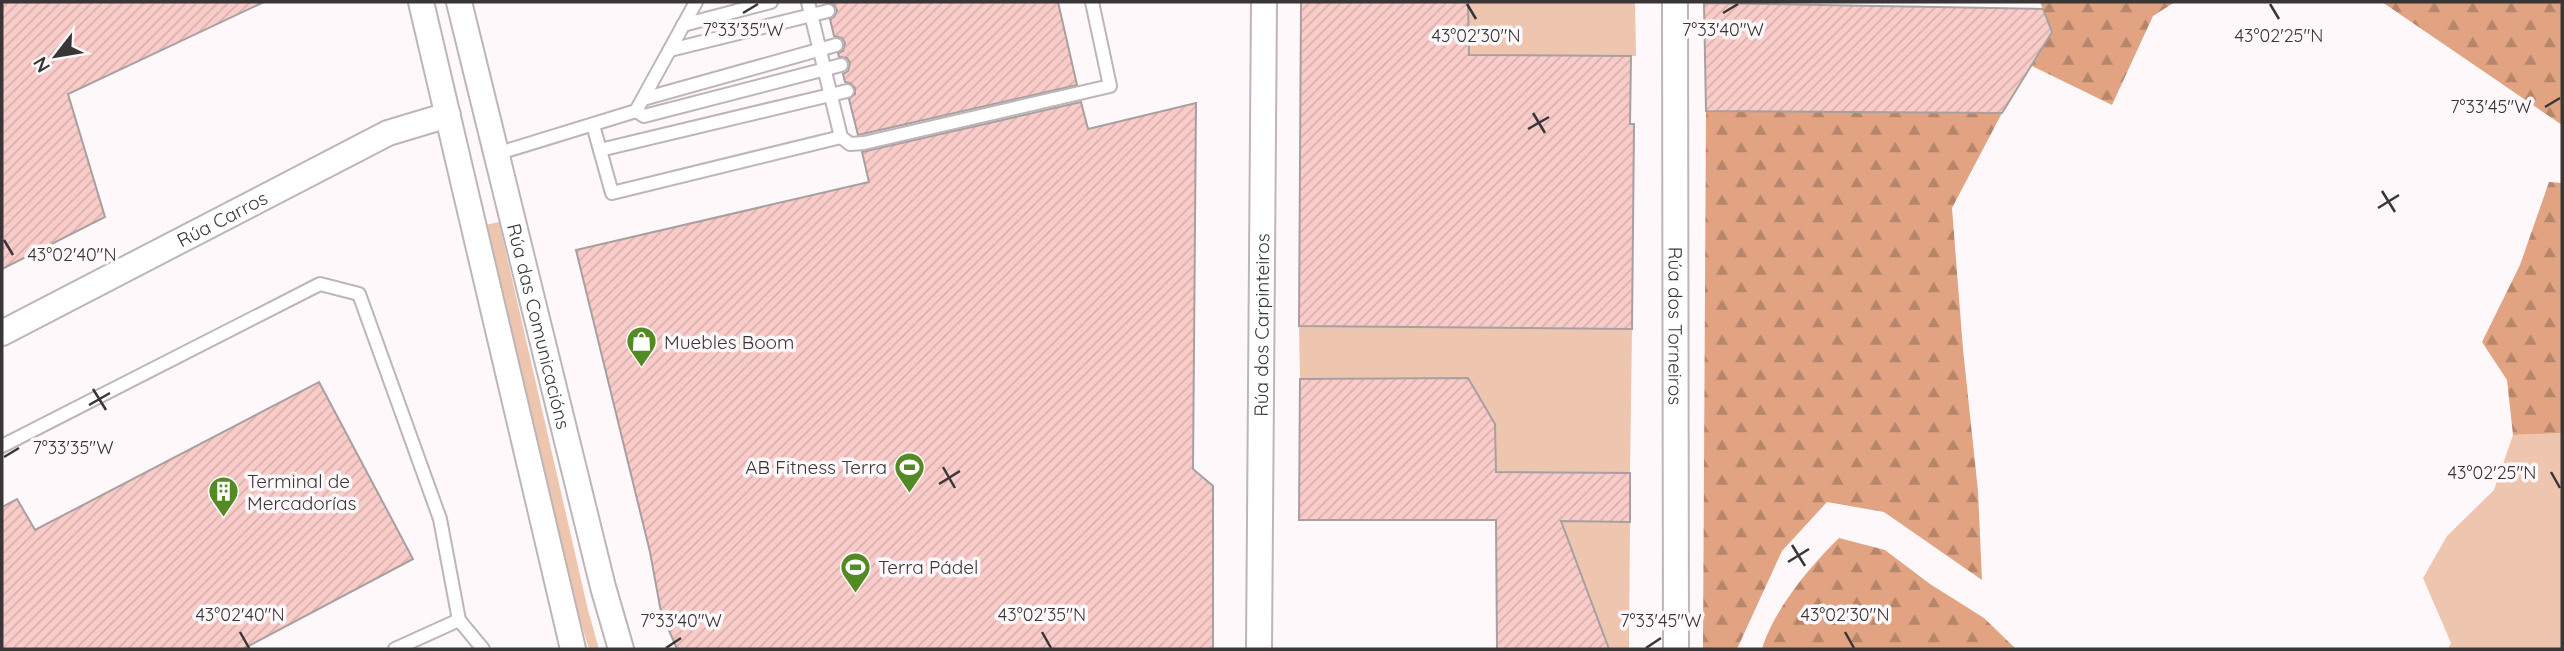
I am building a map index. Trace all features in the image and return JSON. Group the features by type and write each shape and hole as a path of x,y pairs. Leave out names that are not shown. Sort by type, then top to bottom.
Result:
{"street":[{"name":"Rúa das Comunicacións","path":"459,2 603,587 621,649"},
{"name":"Rúa dos Carpinteiros","path":"1259,649 1264,2"},
{"name":"Rúa dos Torneiros","path":"1675,2 1676,649"},
{"name":"Rúa das Comunicacións","path":"420,6 573,649"},
{"name":"Rúa Carros","path":"2,333 388,133 448,115"}],"lane":[{"path":"496,154 636,111 696,2"},
{"path":"683,25 771,2"},
{"path":"809,8 841,137 850,144 1110,86 1093,2"},
{"path":"670,50 809,8 828,11"},
{"path":"643,99 836,45"},
{"path":"636,111 644,116 841,65"},
{"path":"600,150 847,91"},
{"path":"593,125 612,193 841,137"},
{"path":"2,446 320,285 359,294 440,519 459,620 482,649"},
{"path":"395,649 459,620"}],"shaded area":[{"path":"1468,2 1635,2 1636,56 1469,55"},
{"path":"499,222 599,649 589,649 576,607 485,225"},
{"path":"1299,326 1632,329 1630,473 1496,472 1495,424 1468,378 1300,379"},
{"path":"2562,433 2562,649 2448,649 2451,643 2423,578 2447,536 2494,490 2513,435"},
{"path":"1561,521 1630,522 1629,649 1609,649"}],"green space":[{"path":"2040,2 2175,2 2153,16 2112,105 2030,65 2052,32"},
{"path":"2382,2 2562,2 2562,125"},
{"path":"1706,111 2002,113 1952,208 1978,491 1982,580 1884,512 1827,502 1782,551 1737,649 1703,649"},
{"path":"2549,182 2562,183 2562,433 2513,435 2507,380 2482,342 2520,265"},
{"path":"1839,538 1885,550 1930,584 1984,618 2016,649 1762,649 1767,634 1794,590"}],"building":[{"path":"2,2 264,2 68,94 105,217 2,269"},
{"path":"826,2 1058,2 1077,85 858,135 849,99 855,94 855,88 845,82 843,74 848,71 850,63 847,58 839,57 838,53 843,51 845,43 842,38 834,36 830,19 837,10 834,5"},
{"path":"1301,2 1468,2 1469,55 1631,56 1630,124 1634,124 1632,329 1299,326"},
{"path":"1704,3 2043,9 2052,32 2002,113 1706,111"},
{"path":"1081,102 1088,129 1196,103 1193,469 1213,486 1213,649 677,649 661,612 650,552 576,250 869,182 862,152"},
{"path":"1468,378 1495,424 1496,472 1630,473 1630,522 1561,521 1609,649 1497,649 1496,520 1299,520 1300,379"},
{"name":"Terminal de Mercadorías","path":"319,382 413,559 243,649 2,649 2,507 17,499 35,530"}],"place":[{"name":"Muebles Boom","path":"641,369"},
{"name":"AB Fitness Terra","path":"910,494"},
{"name":"Terminal de Mercadorías","path":"224,519"},
{"name":"Terra Pádel","path":"855,594"}]}
